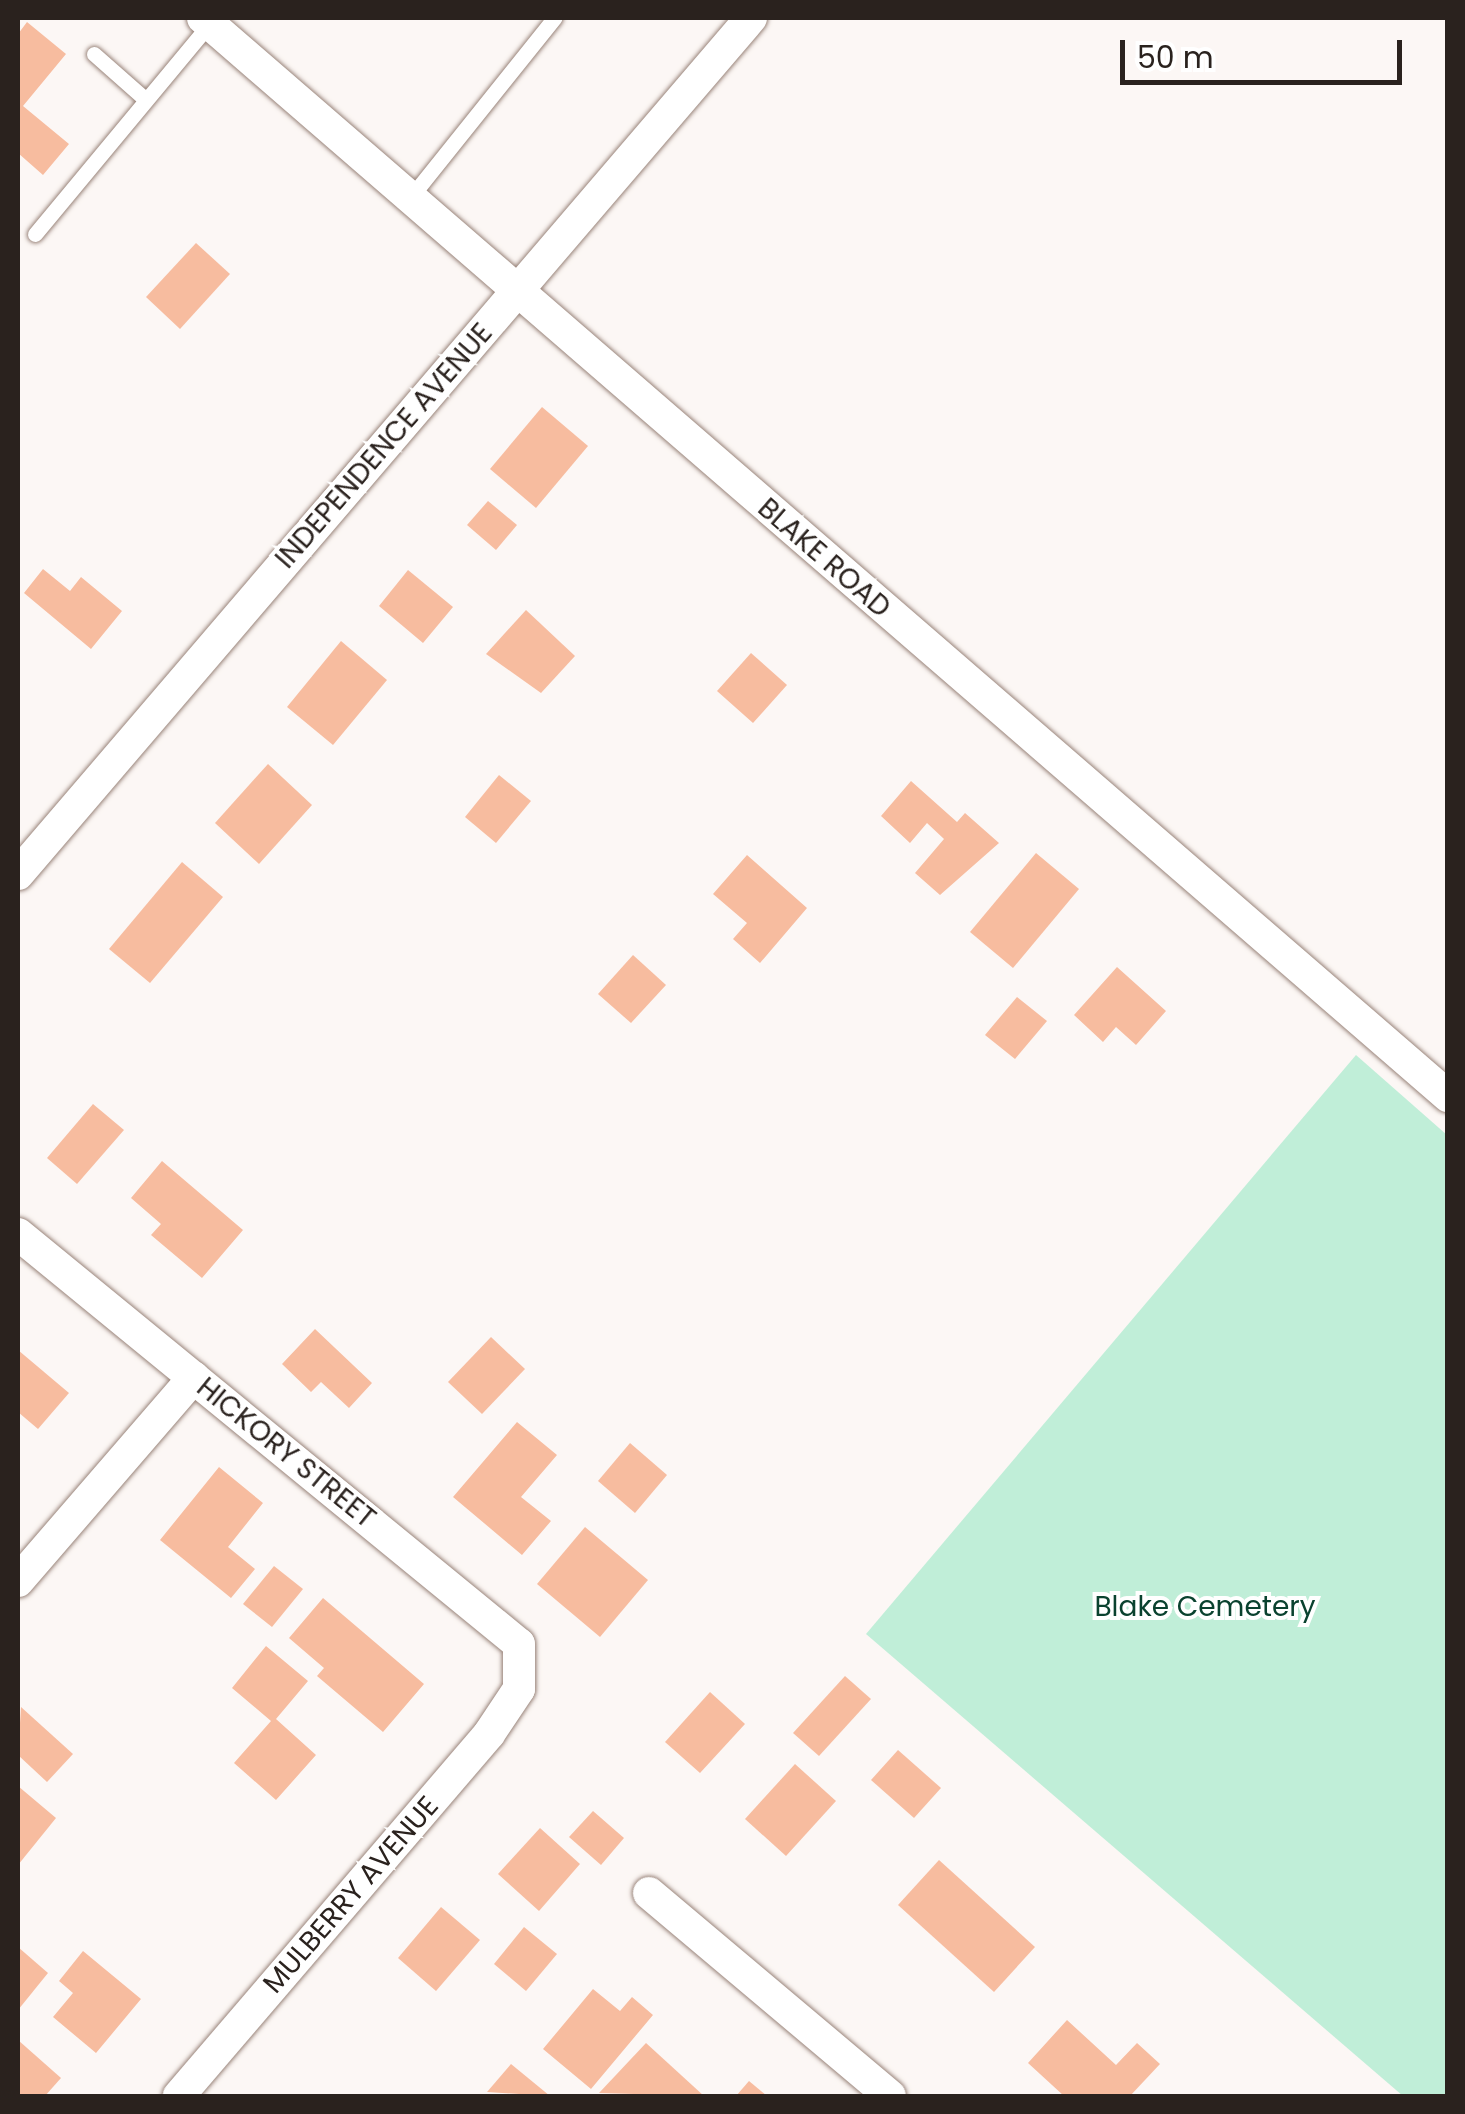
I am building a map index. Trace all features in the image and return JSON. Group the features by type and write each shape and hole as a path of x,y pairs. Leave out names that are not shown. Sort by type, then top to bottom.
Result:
{"street":[{"name":"INDEPENDENCE AVENUE","path":"18,874 751,18"},
{"name":"BLAKE ROAD","path":"207,20 516,292 1448,1096"},
{"name":"HICKORY STREET","path":"18,1234 519,1644 519,1689"},
{"path":"18,1581 194,1376"},
{"name":"MULBERRY AVENUE","path":"178,2096 519,1689"},
{"path":"649,1893 890,2096"}],"lane":[{"path":"410,199 554,18"},
{"path":"35,234 207,20"},
{"path":"94,54 146,100"}],"green space":[{"name":"Blake Cemetery","path":"1356,1055 1447,1135 1447,2096 1403,2096 866,1634"}],"building":[{"path":"27,22 66,54 23,106 69,144 43,175 18,153 18,34"},
{"path":"196,243 230,274 180,329 146,297"},
{"path":"542,407 588,446 536,508 490,469"},
{"path":"488,501 517,525 496,550 467,525"},
{"path":"43,569 70,591 81,577 122,611 91,649 24,593"},
{"path":"408,570 453,607 423,643 379,606"},
{"path":"526,610 575,656 541,693 486,654"},
{"path":"341,641 387,680 333,745 287,707"},
{"path":"751,653 787,685 753,723 717,691"},
{"path":"268,764 312,805 259,864 215,823"},
{"path":"499,775 531,801 496,843 465,817"},
{"path":"911,781 957,822 965,813 999,843 940,895 915,873 944,839 927,823 910,843 881,816"},
{"path":"1036,853 1079,889 1013,968 970,932"},
{"path":"747,855 807,908 760,963 733,939 747,923 713,894"},
{"path":"182,862 223,897 150,983 109,949"},
{"path":"633,955 666,985 631,1023 598,994"},
{"path":"1117,967 1166,1011 1136,1045 1116,1027 1103,1042 1074,1015"},
{"path":"1017,997 1047,1021 1015,1059 985,1035"},
{"path":"93,1104 124,1130 77,1184 47,1158"},
{"path":"162,1161 243,1230 202,1278 151,1235 161,1224 131,1198"},
{"path":"315,1329 372,1383 349,1408 321,1382 311,1392 282,1364"},
{"path":"491,1337 525,1369 482,1414 448,1382"},
{"path":"18,1350 69,1393 38,1429 18,1412"},
{"path":"517,1422 557,1455 521,1497 551,1521 522,1555 453,1497"},
{"path":"630,1443 667,1475 635,1513 598,1481"},
{"path":"219,1467 263,1503 228,1547 255,1569 231,1598 160,1540"},
{"path":"585,1527 648,1580 600,1637 537,1584"},
{"path":"274,1566 303,1589 272,1627 243,1604"},
{"path":"323,1598 424,1684 383,1732 317,1676 324,1668 289,1638"},
{"path":"266,1646 308,1681 276,1719 316,1755 276,1800 234,1763 271,1721 232,1688"},
{"path":"845,1676 871,1699 819,1756 793,1733"},
{"path":"710,1692 745,1724 700,1773 665,1742"},
{"path":"21,1707 73,1754 47,1782 18,1755"},
{"path":"898,1750 941,1788 914,1818 871,1780"},
{"path":"795,1764 836,1801 786,1856 745,1819"},
{"path":"18,1786 56,1818 18,1865"},
{"path":"593,1811 624,1838 601,1865 569,1837"},
{"path":"540,1828 580,1864 539,1911 498,1874"},
{"path":"939,1860 1035,1947 994,1992 898,1905"},
{"path":"441,1907 480,1940 436,1991 398,1958"},
{"path":"524,1927 557,1954 526,1991 494,1964"},
{"path":"18,1947 48,1973 18,2010"},
{"path":"83,1951 141,1999 96,2053 53,2017 73,1993 59,1981"},
{"path":"593,1989 620,2011 632,1997 653,2015 591,2089 543,2049"},
{"path":"1067,2020 1116,2065 1137,2043 1160,2064 1130,2096 1064,2096 1028,2063"},
{"path":"18,2040 61,2078 45,2096 18,2096"},
{"path":"646,2043 704,2096 599,2093"},
{"path":"511,2064 550,2096 487,2092"},
{"path":"749,2081 767,2096 736,2096"}]}
